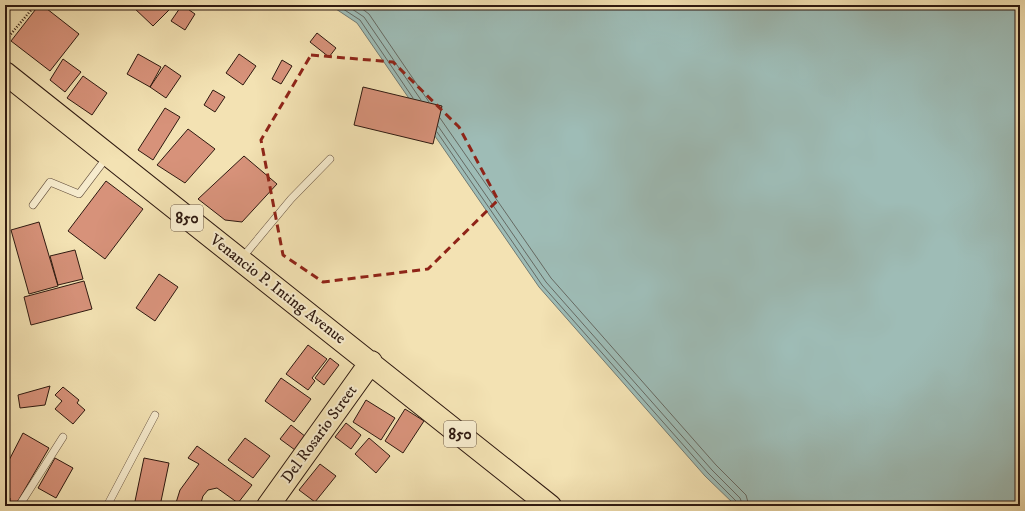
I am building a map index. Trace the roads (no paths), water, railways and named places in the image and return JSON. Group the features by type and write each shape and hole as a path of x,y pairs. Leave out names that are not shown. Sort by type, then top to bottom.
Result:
{"main road":[{"name":"Venancio P. Inting Avenue","path":"5,73 371,362 550,506"},
{"name":"Del Rosario Street","path":"268,506 371,362"}],"lane":[{"path":"33,206 50,182 79,194 109,156"},
{"path":"240,259 291,199 330,159"},
{"path":"107,506 155,415"},
{"path":"19,506 63,437"}],"water":[{"path":"330,5 1020,5 1020,506 736,506 705,476 539,287 357,23"}]}
